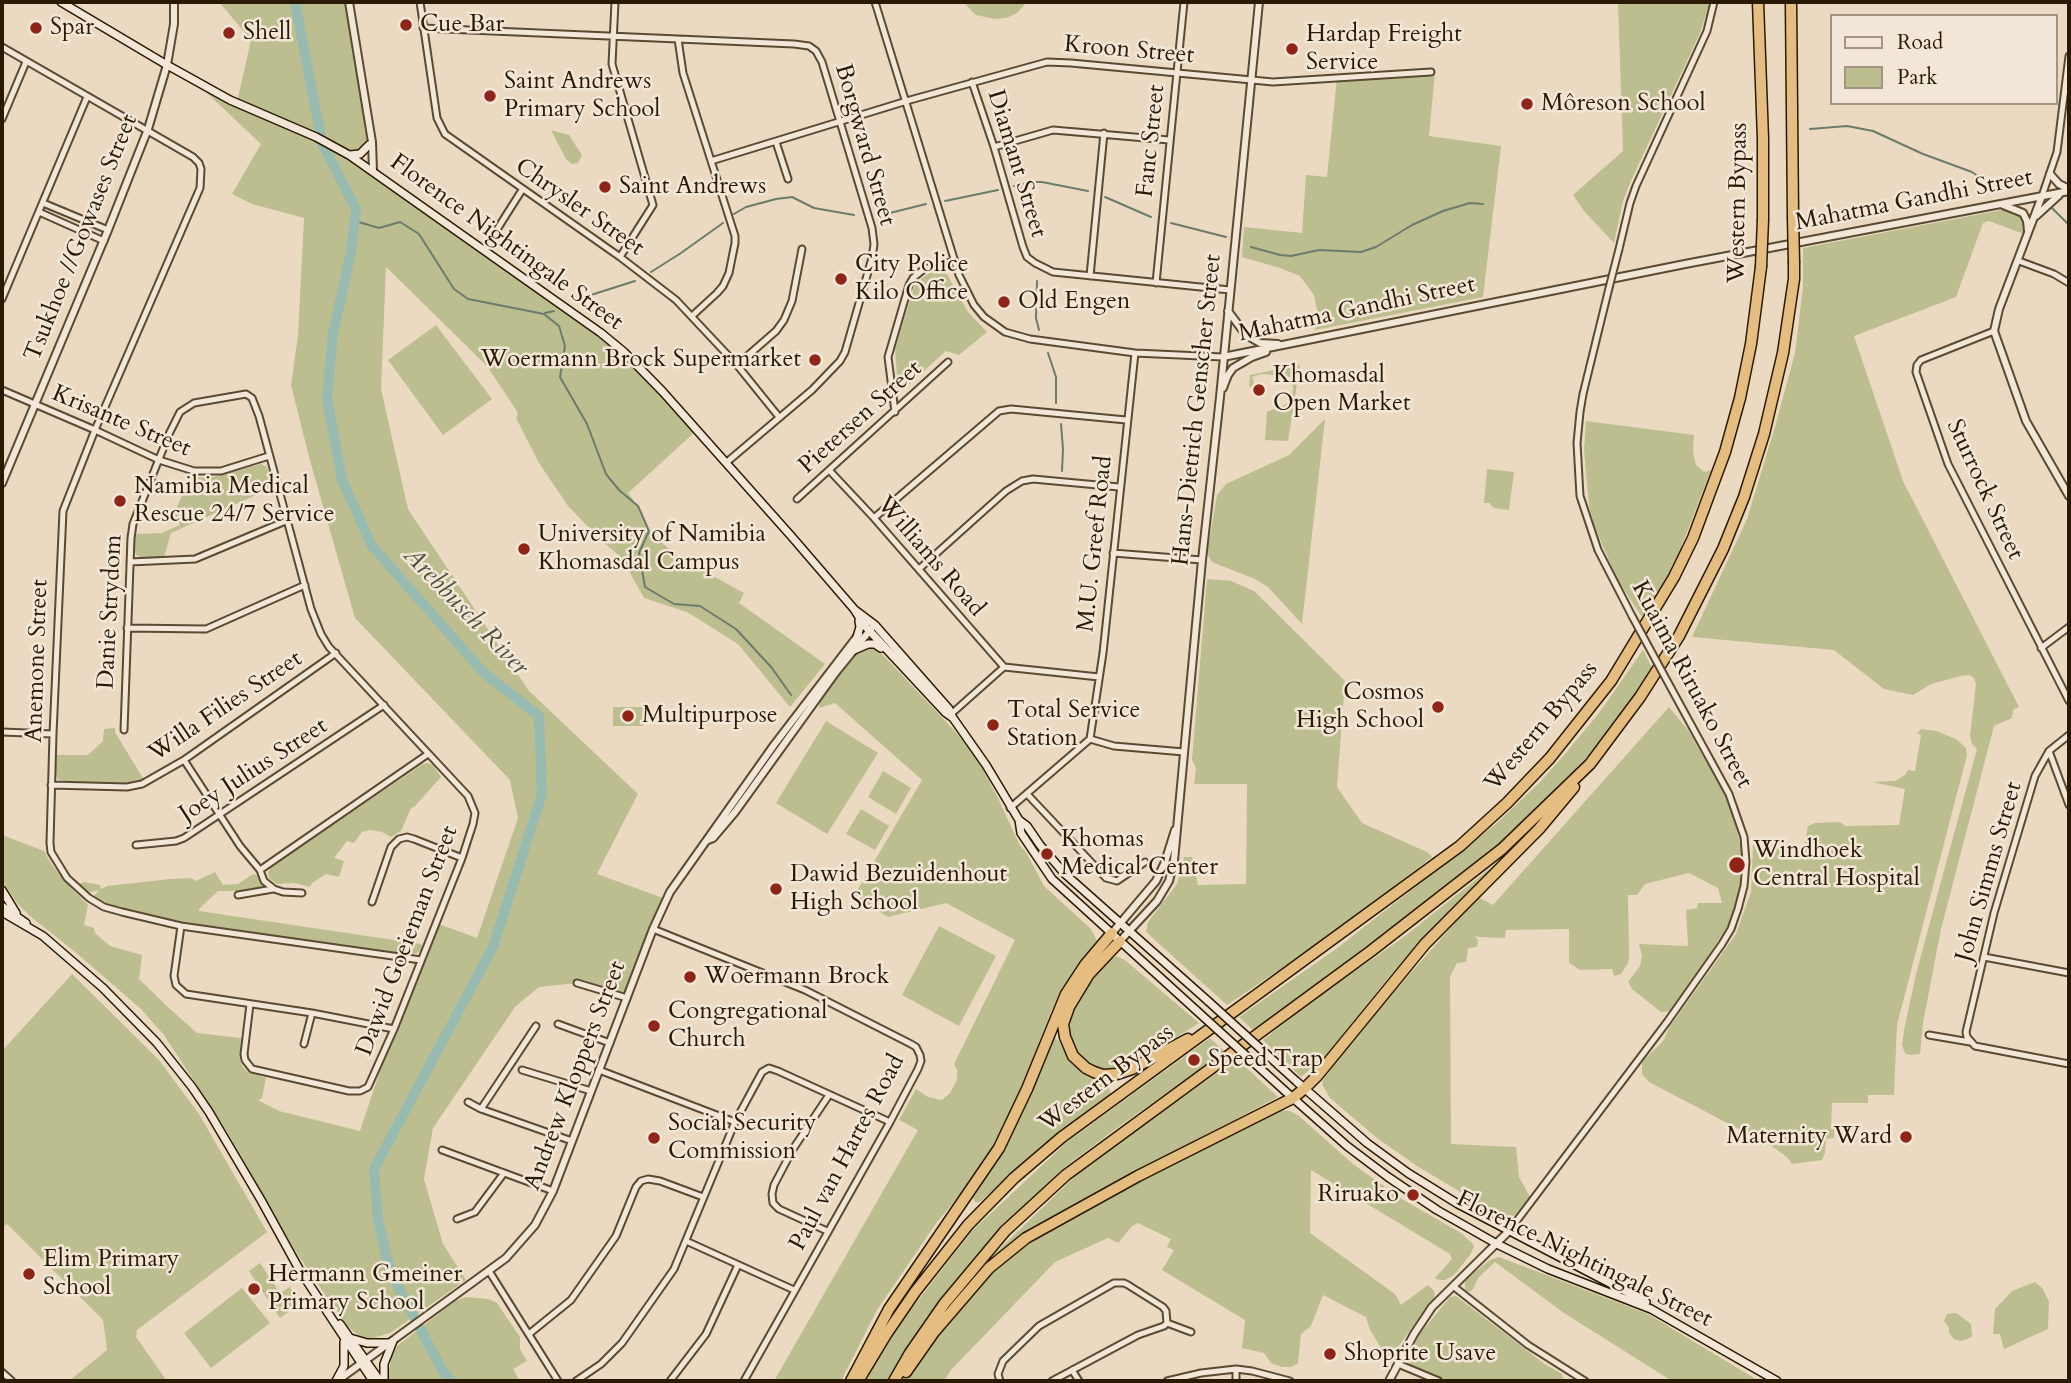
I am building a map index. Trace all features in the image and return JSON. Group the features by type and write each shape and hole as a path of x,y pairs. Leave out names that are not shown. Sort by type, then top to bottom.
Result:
{"highway":[{"name":"Western Bypass","path":"858,1381 915,1292 968,1225 1014,1178 1062,1137 1460,846 1507,803 1550,758 1611,681 1674,577 1693,538 1725,452 1740,398 1751,344 1761,267 1763,139 1758,2"},
{"path":"897,1381 934,1332 989,1268 1026,1238 1289,1094 1317,1076 1425,944 1539,829 1640,697 1679,636 1723,549 1754,467 1783,353 1794,279 1791,2"},
{"path":"897,1381 910,1353 944,1304 1005,1231 1066,1175 1371,951 1503,849 1590,764"},
{"path":"1116,937 1080,986 1063,1024 1073,1056 1086,1068 1103,1075 1132,1069 1221,1021"},
{"path":"851,1381 889,1309 999,1148 1066,994 1085,965 1116,937"}],"main road":[{"name":"Florence Nightingale Street","path":"61,2 239,104 316,137 349,155 601,333 624,352 727,462 951,716 986,765 1010,808 1064,873 1301,1085 1367,1143 1458,1204 1662,1311 1784,1381"},
{"path":"349,155 360,154 370,142"},
{"name":"Florence Nightingale Street","path":"854,609 893,656 951,716"},
{"path":"857,637 860,627 858,617"},
{"path":"852,651 872,644 893,656"},
{"name":"Florence Nightingale Street","path":"1019,820 1021,833 1052,879 1347,1146 1388,1177 1437,1210 1497,1244 1548,1269 1651,1308 1777,1381"},
{"path":"2,890 20,917"},
{"path":"2,906 20,917 103,988 157,1043 209,1112 299,1269 373,1381"},
{"path":"2,912 32,928"},
{"path":"346,1338 367,1343 391,1342 382,1381"},
{"path":"337,1381 345,1360 346,1338"},
{"path":"362,1363 382,1381"}],"street":[{"name":"Tsukhoe //Gowases Street","path":"2,483 148,129 167,65 174,24 174,2"},
{"path":"348,2 370,142 370,169"},
{"name":"Chrysler Street","path":"419,2 437,118 442,131 657,285 692,316 779,416"},
{"path":"615,2 612,64 653,205 620,257"},
{"name":"Mahatma Gandhi Street","path":"875,2 959,275 974,305 984,317 1006,332 1030,340 1135,353 1223,357 2067,191"},
{"name":"Fanc Street","path":"1156,284 1184,2"},
{"name":"Hans-Dietrich Genscher Street","path":"1116,937 1130,930 1157,901 1169,881 1177,846 1177,821 1202,560 1259,2"},
{"name":"Kuaima Riruako Street","path":"1389,1381 1423,1318 1509,1231 1691,988 1722,944 1738,909 1744,886 1744,837 1729,794 1598,550 1580,496 1577,443 1581,403 1630,203 1702,41 1714,2"},
{"name":"Borgward Street","path":"423,28 809,46 820,57 872,228 872,258 845,352 840,361 812,390 727,462"},
{"path":"678,39 683,73 735,236 729,273 723,286 692,316"},
{"path":"2,47 148,129"},
{"path":"2069,56 2059,142 2035,218 1999,309 1994,331 2026,421 2069,496"},
{"path":"2,119 26,62"},
{"name":"Kroon Street","path":"711,161 1036,64 1058,62 1289,82 1431,72"},
{"name":"Diamant Street","path":"972,82 1027,257 1043,269 1053,272 1230,290"},
{"path":"2,299 87,97"},
{"name":"Anemone Street","path":"148,129 199,163 200,188 95,430 62,518 51,785 51,852 67,878 89,898 104,907 181,926 421,960"},
{"path":"994,147 1053,130 1169,140"},
{"path":"1090,276 1104,133"},
{"path":"776,142 788,179"},
{"path":"2035,218 2049,203 2067,191 2050,174"},
{"path":"484,250 522,190"},
{"path":"43,203 108,230"},
{"path":"1998,204 2022,213 2029,233"},
{"path":"39,212 104,241"},
{"path":"737,365 780,327 792,301 802,249"},
{"path":"895,412 888,357 909,285 924,269 954,261"},
{"path":"2019,261 2054,274 2069,283"},
{"path":"1228,311 1241,330 1253,340 1260,343 1291,344"},
{"name":"Sturrock Street","path":"1994,331 1921,360 1916,372 1948,464 2069,701"},
{"path":"1220,397 1228,375 1239,363 1291,344"},
{"name":"M.U. Greef Road","path":"1090,739 1135,353"},
{"name":"Pietersen Street","path":"797,499 948,362"},
{"name":"Krisante Street","path":"2,390 159,460 203,472 221,471 269,456"},
{"name":"Dawid Goeieman Street","path":"159,460 169,434 185,407 241,393 250,395 317,627 324,640 468,796 474,809 473,824 462,858 371,1084 360,1091 349,1091 252,1069 247,1065 244,1054 250,1004"},
{"path":"874,518 999,411 1011,409 1126,420"},
{"name":"Danie Strydom","path":"124,730 133,524 159,460"},
{"name":"Williams Road","path":"829,470 1004,667"},
{"path":"919,569 1006,491 1022,481 1033,479 1119,487"},
{"path":"130,562 195,559 288,520"},
{"path":"1113,553 1202,560"},
{"path":"127,628 206,629 305,585"},
{"name":"Andrew Kloppers Street","path":"708,840 782,734 857,637 870,626"},
{"name":"Andrew Kloppers Street","path":"391,1342 506,1258 542,1215 653,929 670,892 708,840 748,794 870,626"},
{"path":"2041,648 2069,626"},
{"name":"Willa Filies Street","path":"51,785 134,786 150,780 184,760 336,653"},
{"path":"951,716 1004,667 1099,677"},
{"name":"Joey Julius Street","path":"136,845 180,840 384,705"},
{"path":"2,732 53,734"},
{"name":"John Simms Street","path":"1970,1042 1966,1031 1994,914 2035,776 2049,751 2069,735"},
{"path":"1010,808 1090,739 1114,746 1184,752"},
{"path":"2049,751 2069,805"},
{"path":"260,870 428,754"},
{"path":"184,760 240,846 260,870 264,881 283,892 302,893"},
{"path":"1027,794 1106,878 1117,881 1145,862"},
{"name":"Hans-Dietrich Genscher Street","path":"1116,937 1121,922 1151,888 1163,869 1177,821"},
{"path":"372,902 391,847 399,839 414,839 462,858"},
{"path":"238,895 274,889"},
{"path":"181,926 174,976 179,990 186,994 312,1013 394,1029"},
{"name":"Paul van Hartes Road","path":"653,929 806,989 916,1047 920,1055 921,1061 890,1122 744,1381"},
{"path":"1984,957 2069,973"},
{"path":"577,983 627,998"},
{"path":"304,1044 312,1013"},
{"path":"558,1024 610,1043"},
{"path":"481,1109 536,1026"},
{"path":"1929,1035 2069,1064"},
{"path":"576,1381 601,1364 622,1343 674,1269 735,1122 762,1072 769,1068 890,1122"},
{"path":"522,1070 592,1091"},
{"path":"599,1070 735,1122"},
{"path":"827,1231 779,1209 773,1203 772,1194 793,1149 830,1095"},
{"path":"468,1102 572,1141"},
{"path":"442,1150 553,1191"},
{"path":"457,1219 475,1212 504,1173"},
{"path":"529,1334 571,1300 616,1236 641,1181 660,1181 703,1197"},
{"path":"686,1241 794,1290"},
{"path":"670,1381 709,1330 738,1265"},
{"path":"489,1271 558,1381"},
{"path":"1000,1381 998,1374 1003,1361 1039,1326 1114,1283 1124,1283 1163,1307 1167,1323"},
{"path":"1452,1286 1528,1345 1585,1381"},
{"path":"1167,1323 1191,1332"},
{"path":"1052,1381 1138,1335 1167,1323"},
{"path":"337,1381 391,1342"},
{"path":"1398,1364 1439,1381"},
{"path":"1072,1370 1079,1381"},
{"path":"1236,1370 1236,1381"},
{"path":"1167,1381 1201,1373 1236,1370 1252,1371 1290,1381"},
{"path":"2,1371 12,1381"},
{"path":"1570,1381 1574,1374"}],"green space":[{"path":"219,2 349,2 370,138 369,145 351,155 601,333 697,430 628,493 638,506 649,531 678,557 744,593 739,603 825,664 790,707 738,644 687,612 644,598 621,557 568,506 539,463 516,418 518,413 487,366 386,267 381,389 408,509 529,691 638,794 597,874 666,899 627,998 577,983 539,987 515,1007 433,1128 424,1179 443,1244 466,1280 390,1333 370,1339 358,1335 348,1327 319,1286 296,1252 226,1130 164,1035 141,1009 31,917 16,902 2,880 2,835 44,851 68,885 88,905 84,925 94,928 95,933 110,946 142,955 139,979 170,1009 197,1033 241,1038 240,1061 243,1067 248,1072 266,1078 262,1098 258,1100 279,1111 360,1131 394,1029 436,923 477,938 518,818 510,780 355,618 291,385 298,336 304,218 252,204 232,194 261,144 190,77 237,102 251,40"},
{"path":"963,2 1027,2 1017,13 995,19 976,15"},
{"path":"1618,2 1710,2 1700,33 1630,183 1623,201 1614,243 1573,195 1623,151"},
{"path":"1435,72 1429,136 1501,146 1483,297 1315,330 1317,310 1314,295 1300,276 1242,257 1244,227 1302,233 1306,175 1327,177 1337,78"},
{"path":"551,130 569,135 582,155 578,163 572,164 566,159"},
{"path":"2007,209 2020,213 2025,224 2024,234 1989,221 1983,223 1956,297 1854,336 1903,481 2019,707 2013,710 2012,718 1994,726 1941,929 1923,1023 1920,1054 1912,1055 1906,1054 1902,1045 1904,1030 1916,974 1977,749 1970,736 1976,684 1974,678 1969,675 1961,676 1931,684 1913,695 1884,689 1834,650 1692,637 1747,519 1775,427 1795,353 1803,287 1803,248"},
{"path":"944,269 968,312 987,332 959,355 946,351 904,389 897,376 895,349 915,284 929,273"},
{"path":"436,325 492,399 443,435 388,360"},
{"path":"1300,365 1288,441 1265,440 1267,412 1291,402 1292,382 1287,376 1261,374 1252,377 1255,386 1249,387 1250,375"},
{"path":"1325,419 1302,624 1268,587 1212,562 1207,553 1217,495 1226,484 1289,455"},
{"path":"1586,421 1694,435 1693,452 1696,465 1704,472 1711,470 1679,553 1660,591 1642,617 1617,579 1594,525 1589,506 1584,450"},
{"path":"261,464 267,467 274,487 171,533 164,557 136,555 133,543 135,534 162,533 180,525 174,513 191,476 213,477"},
{"path":"1487,469 1514,472 1509,510 1494,508 1489,503 1484,503"},
{"path":"1207,579 1231,581 1254,591 1345,681 1337,787 1362,823 1427,852 1432,857 1365,910 1227,1005 1146,932 1148,922 1177,884 1184,857 1192,857 1198,885 1246,884 1247,784 1194,784 1196,768 1192,760"},
{"path":"864,649 873,649 882,654 975,755 1020,846 1044,886 1091,929 1097,941 1062,988 1012,1111 985,1160 937,1222 877,1310 841,1381 774,1381 918,1130 899,1120 916,1089 928,1097 942,1100 950,1093 957,1080 954,1064 1015,940 946,903 888,917 854,896 922,780 835,703 819,708 820,699 839,674 854,656"},
{"path":"1643,650 1653,670 1623,713 1567,781 1507,840 1354,959 1253,1030 1239,1017 1336,949 1497,823 1565,754 1599,713"},
{"name":"Multipurpose","path":"613,707 644,707 643,726 613,726"},
{"path":"1669,707 1688,730 1730,804 1742,852 1742,881 1731,919 1672,1011 1661,1012 1632,989 1628,982 1640,966 1642,956 1639,944 1688,946 1686,910 1697,908 1698,903 1722,903 1718,888 1689,873 1645,884 1637,895 1628,895 1629,957 1621,974 1614,976 1612,969 1580,970 1569,963 1569,929 1506,930 1505,938 1474,935 1478,940 1477,947 1468,948 1466,962 1457,963 1450,977 1451,1144 1516,1147 1519,1177 1530,1197 1511,1219 1507,1220 1417,1166 1377,1138 1330,1098 1322,1084 1323,1080 1350,1042 1478,897 1493,905"},
{"path":"826,721 878,753 827,834 776,803"},
{"path":"115,728 144,780 126,784 58,779 55,773 57,755 88,755 103,741 104,729"},
{"path":"1921,729 1936,731 1956,739 1966,748 1967,755 1897,1025 1894,1095 1868,1095 1868,1103 1832,1103 1831,1129 1834,1129 1834,1138 1826,1139 1822,1160 1792,1164 1773,1147 1649,1082 1642,1074 1642,1062 1664,1040 1669,1028 1736,934 1751,892 1753,845 1804,849 1808,826 1815,823 1840,822 1845,826 1899,825 1905,789 1872,782 1895,781 1908,770 1915,771 1921,735 1917,733"},
{"path":"428,763 433,765 441,777 411,808 401,831 391,837 370,830 362,832 354,843 347,841 334,858 344,861 339,877 326,874 310,887 294,883 277,884 269,878 271,867"},
{"path":"883,771 911,788 896,814 868,797"},
{"path":"861,809 889,826 875,850 846,834"},
{"path":"1497,863 1499,866 1445,916 1388,978 1322,1060 1301,1077 1263,1040 1312,1001 1401,939"},
{"path":"215,872 223,885 238,884 253,874 258,876 264,888 218,891 199,911 421,944 422,947 419,952 410,955 169,920 113,906 93,897 99,890 83,890 79,884 84,882 100,885 101,889 107,886 170,879 191,878 196,881"},
{"path":"939,926 996,956 959,1026 902,995"},
{"path":"1116,956 1125,960 1199,1023 1146,1057 1111,1070 1090,1065 1082,1059 1069,1038 1069,1022 1084,990"},
{"path":"72,974 159,1060 199,1114 267,1232 137,1330 136,1337 167,1381 69,1381 107,1350 103,1320 7,1224 2,1228 2,1051"},
{"path":"1053,1037 1059,1041 1066,1055 1079,1069 1106,1079 1111,1094 1076,1119 976,1203 973,1198 976,1191 1007,1140"},
{"path":"1210,1038 1225,1052 1066,1166 977,1255 917,1334 886,1381 864,1381 901,1322 973,1230 1067,1142"},
{"path":"1237,1059 1278,1097 1069,1207 989,1264 988,1260 1088,1164"},
{"path":"1281,1110 1299,1116 1353,1164 1402,1199 1461,1233 1473,1244 1470,1255 1454,1275 1438,1280 1435,1278 1452,1259 1450,1254 1311,1170 1310,1233 1395,1294 1401,1305 1428,1285 1434,1291 1435,1299 1391,1357 1385,1354 1370,1330 1366,1317 1323,1295 1311,1326 1301,1334 1298,1363 1291,1367 1282,1367 1271,1363 1264,1353 1242,1348 1245,1320 1162,1270 1174,1250 1167,1247 1171,1239 1138,1223 1132,1226 1118,1243 1108,1238 1055,1262 951,1370 944,1381 906,1381 951,1317 978,1286 1013,1255 1112,1194"},
{"path":"1499,1257 1648,1314 1759,1381 1672,1381 1564,1313 1495,1262 1478,1278 1470,1292 1465,1290 1465,1280 1490,1260"},
{"path":"260,1263 280,1293 290,1287 301,1303 280,1318 249,1271"},
{"path":"2035,1282 2043,1289 2049,1302 2048,1329 2004,1349 2000,1334 1993,1334 1995,1309 2012,1291"},
{"path":"242,1288 270,1323 211,1368 184,1333"},
{"path":"1456,1296 1543,1363 1562,1374 1564,1381 1450,1381 1409,1365 1407,1359 1419,1335 1450,1297"},
{"path":"466,1297 488,1299 497,1303 520,1337 520,1349 527,1361 513,1369 520,1381 389,1381 392,1356 397,1346 455,1301"},
{"path":"1956,1313 1971,1324 1970,1338 1961,1341 1954,1339 1949,1333 1944,1321 1947,1314"}],"waterway":[{"name":"Arebbusch River","path":"295,2 322,143 356,209 351,252 333,334 327,398 342,480 372,546 484,673 539,716 542,794 493,947 374,1169 378,1220 390,1271 442,1370 451,1381"},
{"path":"1810,129 1847,126 1873,131 1923,154 1972,172 1996,189"},
{"path":"1014,186 1042,182 1088,191"},
{"path":"1020,185 1021,193"},
{"path":"945,201 998,190"},
{"path":"734,214 746,207 792,197 814,208 854,215"},
{"path":"1105,197 1151,217"},
{"path":"1251,247 1291,256 1319,250 1361,252 1376,247 1412,225 1443,211 1470,203 1483,204"},
{"path":"882,215 926,204"},
{"path":"2052,208 2069,225"},
{"path":"355,221 379,228 400,222 419,234 454,289 468,299 544,314 559,326 565,346 560,377 587,424 606,474 619,490 638,506 649,531 639,553 645,587 674,604 700,606 736,629 772,668 791,695"},
{"path":"651,272 723,223"},
{"path":"1171,223 1226,237"},
{"path":"575,300 635,281"},
{"path":"1037,281 1036,318 1039,330"},
{"path":"545,313 554,311"},
{"path":"1048,353 1056,377 1056,403"},
{"path":"1061,424 1062,471"}],"place":[{"name":"Cue Bar","path":"406,25"},
{"name":"Spar","path":"36,28"},
{"name":"Shell","path":"229,33"},
{"name":"Hardap Freight Service","path":"1292,49"},
{"name":"Saint Andrews Primary School","path":"490,96"},
{"name":"Môreson School","path":"1527,104"},
{"name":"Saint Andrews","path":"605,187"},
{"name":"City Police Kilo Office","path":"841,279"},
{"name":"Old Engen","path":"1004,302"},
{"name":"Woermann Brock Supermarket","path":"815,360"},
{"name":"Khomasdal Open Market","path":"1259,390"},
{"name":"Namibia Medical Rescue 24/7 Service","path":"120,501"},
{"name":"University of Namibia Khomasdal Campus","path":"524,549"},
{"name":"Cosmos High School","path":"1438,707"},
{"name":"Multipurpose","path":"628,716"},
{"name":"Total Service Station","path":"993,725"},
{"name":"Khomas Medical Center","path":"1047,854"},
{"name":"Windhoek Central Hospital","path":"1737,865"},
{"name":"Dawid Bezuidenhout High School","path":"776,889"},
{"name":"Woermann Brock","path":"690,977"},
{"name":"Congregational Church","path":"654,1026"},
{"name":"Speed Trap","path":"1194,1060"},
{"name":"Maternity Ward","path":"1906,1137"},
{"name":"Social Security Commission","path":"654,1138"},
{"name":"Riruako","path":"1413,1195"},
{"name":"Elim Primary School","path":"29,1274"},
{"name":"Hermann Gmeiner Primary School","path":"254,1289"},
{"name":"Shoprite Usave","path":"1330,1354"}]}
